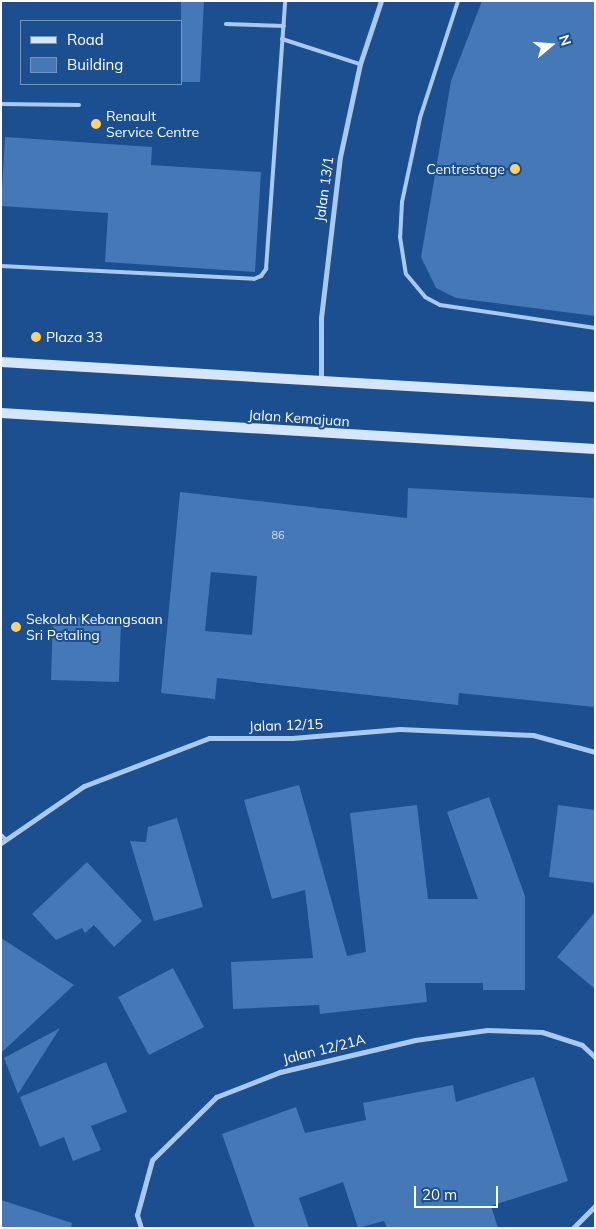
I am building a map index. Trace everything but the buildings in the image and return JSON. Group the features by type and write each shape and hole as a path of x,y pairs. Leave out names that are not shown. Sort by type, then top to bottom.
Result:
{"main road":[{"path":"1,362 320,384 595,397"},
{"name":"Jalan Kemajuan","path":"1,413 595,449"}],"street":[{"name":"Jalan 13/1","path":"320,384 328,240 360,64 381,1"},
{"name":"Jalan 12/15","path":"2,839 84,786 209,738 292,738 400,729 533,735 595,752"},
{"name":"Jalan 12/21A","path":"141,1228 137,1215 152,1160 216,1097 280,1072 415,1040 487,1030 542,1032 582,1045 595,1057"},
{"path":"573,1228 595,1206"}],"lane":[{"path":"1,266 254,279 262,276 266,269 285,1"},
{"path":"458,1 420,118 402,202 400,237 406,274 425,297 440,305 595,328"},
{"path":"226,24 284,26"},
{"path":"282,39 360,64"},
{"path":"1,104 79,105"}],"place":[{"name":"Renault Service Centre","path":"96,124"},
{"name":"Centrestage","path":"515,169"},
{"name":"Plaza 33","path":"36,337"},
{"name":"Sekolah Kebangsaan Sri Petaling","path":"16,627"}]}
